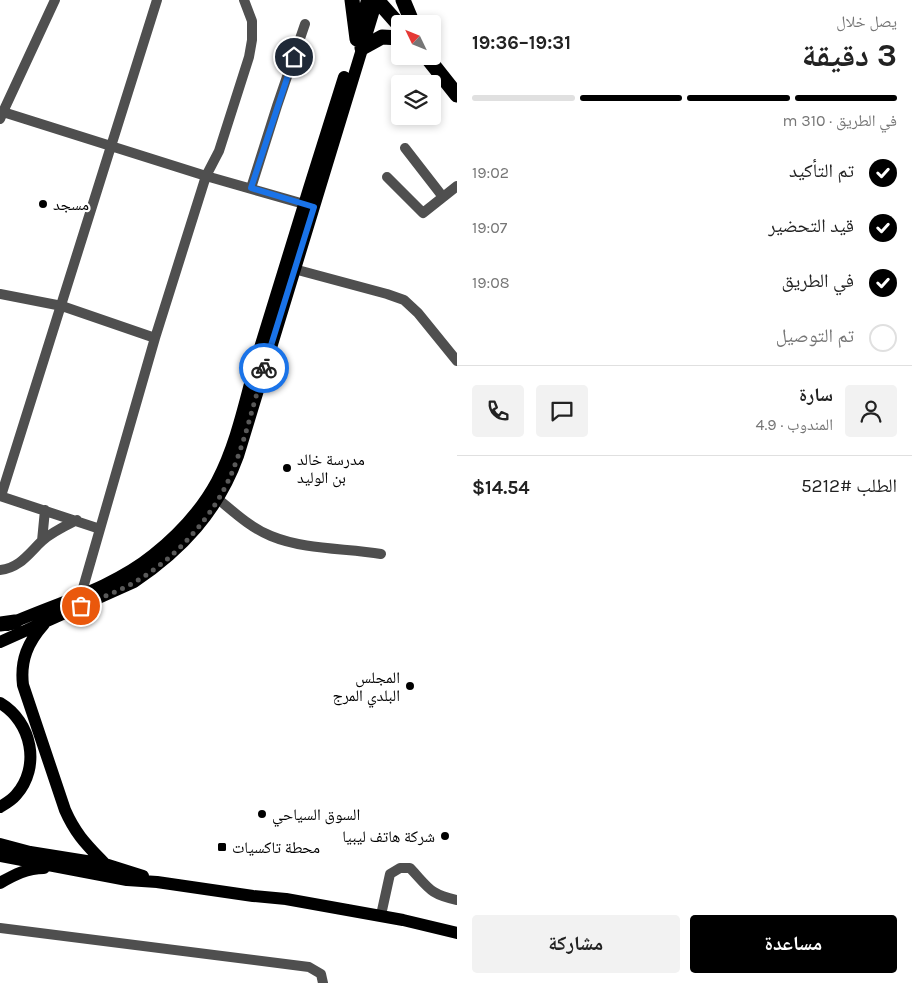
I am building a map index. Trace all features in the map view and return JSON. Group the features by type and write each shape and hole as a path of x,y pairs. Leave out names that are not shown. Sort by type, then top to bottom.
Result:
{"highway":[{"path":"352,0 360,43 369,43 382,37 391,38"},
{"path":"377,0 391,16"},
{"path":"389,0 403,15"},
{"path":"403,0 408,15"},
{"path":"441,64 457,84"},
{"path":"433,65 457,95"}],"main road":[{"path":"360,43 367,0"},
{"path":"0,628 7,623 81,595 126,573 152,556 182,528 203,503 216,482 231,450 255,364 309,205 360,43 377,0"},
{"path":"0,642 134,582 182,545 218,499 238,456 294,269 309,205"},
{"path":"58,604 31,641 24,656 23,685 62,801 73,827 84,843 105,864"},
{"path":"0,704 20,720 28,737 31,758 26,778 16,796 0,807"},
{"path":"0,844 30,852 105,864 157,882"},
{"path":"0,856 127,880 157,882 286,899 381,915 457,933"},
{"path":"0,883 17,873 28,870 68,868"}],"street":[{"path":"55,0 2,116 112,146 206,176 309,205"},
{"path":"100,529 0,496 62,306 157,0"},
{"path":"81,595 155,338 206,176 219,150 249,57 252,40 252,22 244,0"},
{"path":"251,188 276,106 305,24"},
{"path":"405,148 443,197"},
{"path":"387,177 423,213 437,204 457,186"},
{"path":"294,269 404,300 418,313 457,361"},
{"path":"0,294 62,306 155,338"},
{"path":"218,499 247,522 272,537 317,547 381,554"},
{"path":"42,541 45,510"},
{"path":"0,570 11,568 22,561 42,541 77,520"},
{"path":"381,915 390,874 400,868 410,868 430,890 440,896 457,900"},
{"path":"0,928 309,967 320,974 323,983"}],"way so far":[{"path":"81,606 134,582 152,570 182,545 208,514 222,492 238,456 264,368"}],"place":[{"name":"مسجد","path":"43,204"},
{"name":"مدرسة خالد بن الوليد","path":"287,468"},
{"name":"المجلس البلدي المرج","path":"410,686"},
{"name":"السوق السياحي","path":"262,814"},
{"name":"شركة هاتف ليبيا","path":"445,836"},
{"name":"محطة تاكسيات","path":"222,847"}],"route":[{"path":"264,368 314,207 251,188 276,106 294,57"}]}
